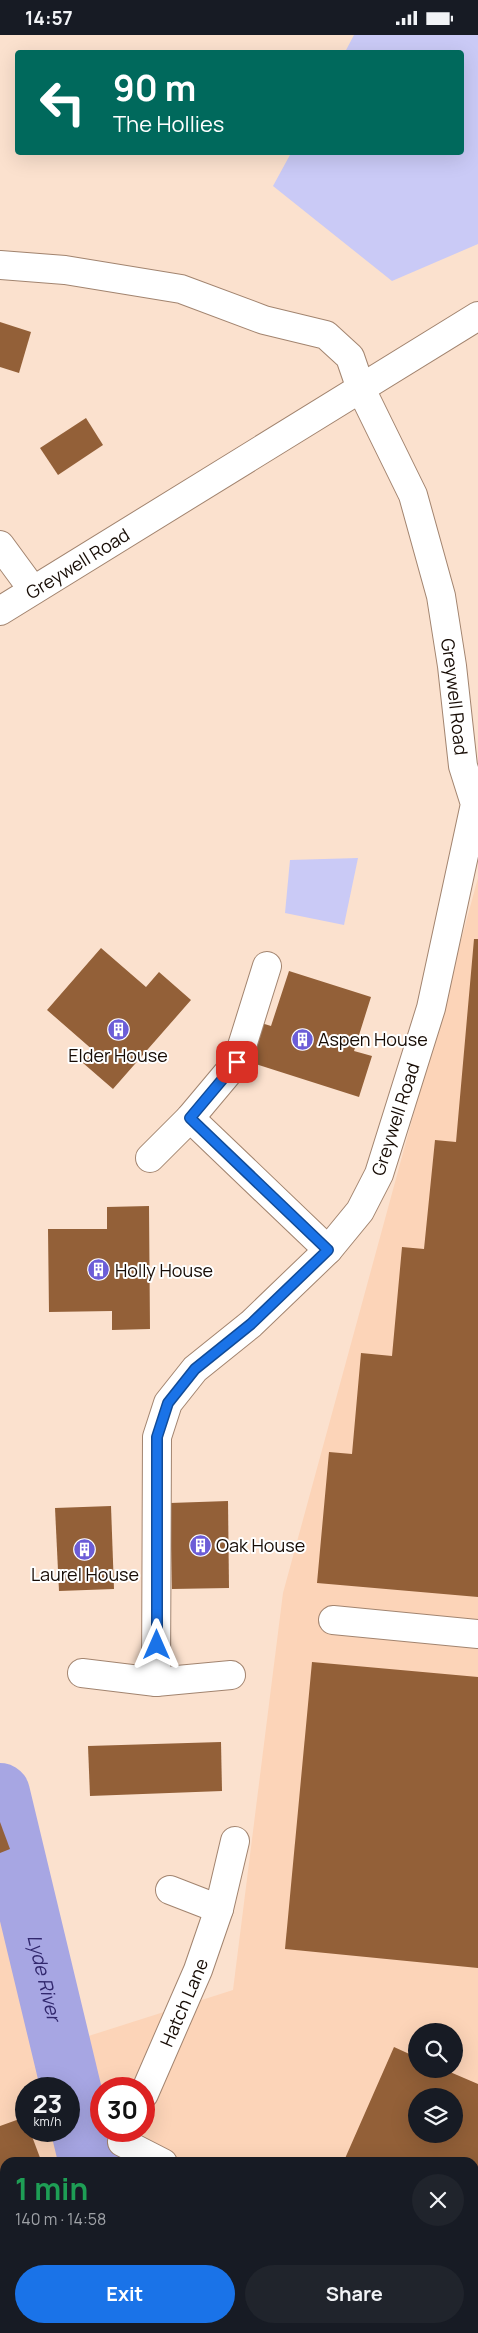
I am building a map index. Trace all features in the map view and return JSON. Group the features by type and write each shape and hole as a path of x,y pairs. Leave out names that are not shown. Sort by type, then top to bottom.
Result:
{"street":[{"path":"0,265 65,270 181,289 264,320 326,335 350,357 361,389"},
{"name":"Greywell Road","path":"0,611 478,316"},
{"name":"Greywell Road","path":"156,1682 157,1437 168,1403 195,1369 251,1324 328,1250 360,1211 379,1174 431,1008 475,804 463,766 452,665 441,596 427,541 412,495 361,389"},
{"path":"0,545 33,590"},
{"path":"150,1158 190,1118 237,1062 267,967"},
{"path":"190,1118 328,1250"},
{"path":"333,1620 478,1634"},
{"path":"82,1673 156,1682 231,1675"},
{"name":"Hatch Lane","path":"151,2077 198,1970 219,1909 235,1841"},
{"path":"170,1890 219,1909"},
{"path":"121,2145 149,2157"}],"shaded area":[{"path":"354,35 478,35 478,244 392,281 273,186 290,155 464,155 464,50 346,50"},
{"path":"358,858 344,925 285,913 290,860"},
{"path":"478,878 478,2157 0,2157 0,1827 54,2047 233,1990 283,1593"}],"building":[{"path":"0,322 31,332 19,373 0,367"},
{"path":"86,418 103,445 58,475 40,448"},
{"path":"474,939 478,939 478,1597 317,1583 329,1452 352,1454 361,1353 392,1356 402,1247 424,1249 435,1140 456,1142"},
{"name":"Elder House","path":"101,948 146,987 159,972 191,1000 113,1089 83,1063 94,1051 47,1010"},
{"name":"Aspen House","path":"289,971 371,997 354,1051 372,1056 359,1097 240,1059 252,1020 271,1026"},
{"name":"Holly House","path":"149,1206 150,1329 112,1330 112,1311 49,1312 48,1229 107,1229 107,1207"},
{"name":"Oak House","path":"228,1501 229,1588 172,1589 170,1503"},
{"name":"Laurel House","path":"111,1506 114,1589 59,1591 55,1508"},
{"path":"312,1662 478,1677 478,1968 285,1949"},
{"path":"221,1742 222,1791 90,1796 88,1746"},
{"path":"0,1822 10,1849 0,1853"},
{"path":"394,2047 408,2053 408,2078 463,2078 478,2084 478,2157 346,2157"},
{"path":"15,2121 15,2142 34,2142 40,2157 0,2157 0,2126"}],"waterway":[{"name":"Lyde River","path":"0,1793 88,2157"}],"place":[{"name":"Elder House","path":"118,1030"},
{"name":"Aspen House","path":"302,1039"},
{"name":"Holly House","path":"99,1270"},
{"name":"Oak House","path":"200,1545"},
{"name":"Laurel House","path":"85,1549"}],"route":[{"path":"157,1645 157,1437 168,1403 195,1369 251,1324 328,1250 190,1118 237,1062"}]}
